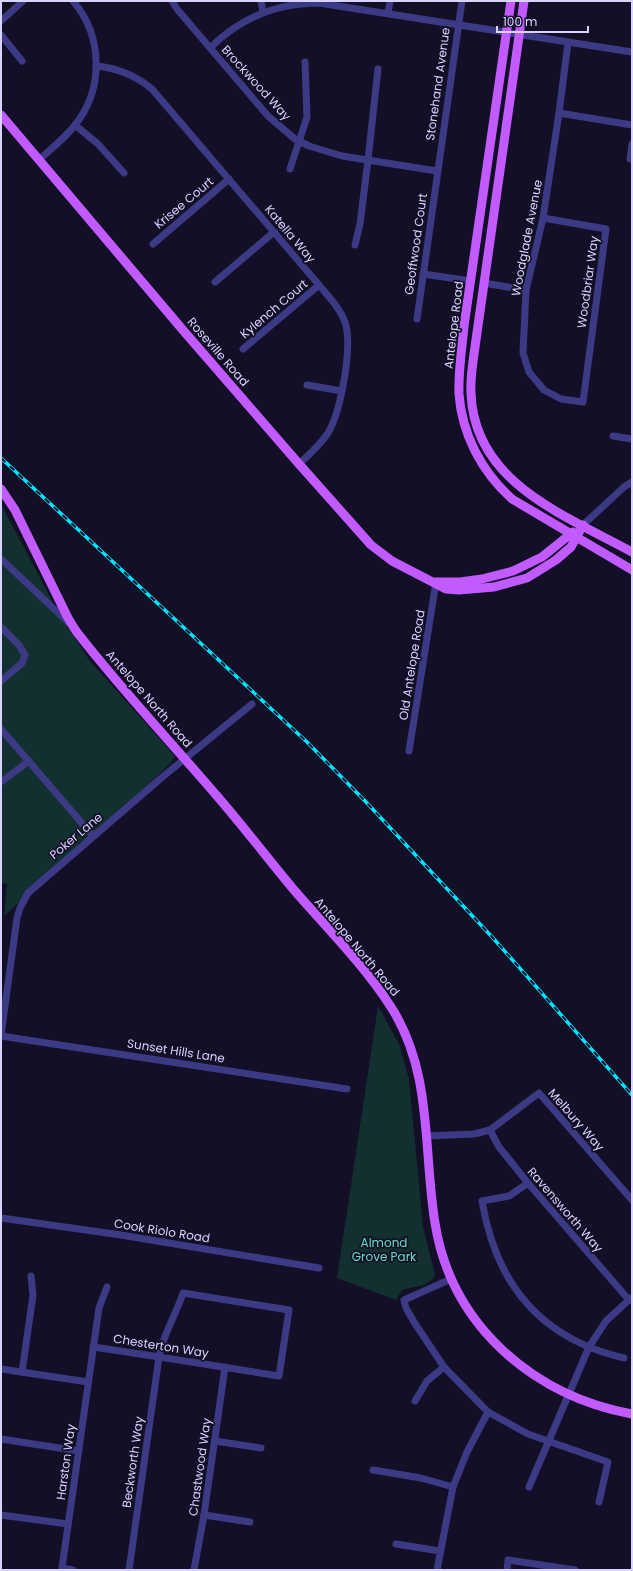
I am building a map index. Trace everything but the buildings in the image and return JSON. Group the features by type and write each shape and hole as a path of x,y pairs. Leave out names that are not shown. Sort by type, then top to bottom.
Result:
{"main road":[{"name":"Antelope Road","path":"511,1 471,281 459,379 461,408 467,434 483,465 504,492 521,506 632,570"},
{"name":"Antelope Road","path":"524,1 478,322 470,393 478,430 487,450 498,467 520,488 632,552"},
{"name":"Roseville Road","path":"1,115 40,159 169,314 299,464 371,545 402,567 436,582 460,582 513,572 542,557 573,536 583,525"},
{"path":"477,241 484,283"},
{"path":"471,281 478,322"},
{"name":"Antelope North Road","path":"1,489 15,510 74,627 374,984 392,1009 408,1038 419,1073 435,1223 440,1249 451,1279 477,1322 503,1351 537,1377 589,1404 632,1414"}],"street":[{"path":"1,21 23,1"},
{"path":"40,159 75,125 90,98 96,66 92,35 84,17 73,1"},
{"name":"Brockwood Way","path":"172,1 268,116 285,132 299,141 324,151 437,171"},
{"path":"261,1 263,12"},
{"path":"388,13 390,1"},
{"name":"Stonehand Avenue","path":"437,171 462,1"},
{"path":"210,48 239,24 263,12 290,5 319,2 568,43 632,52"},
{"path":"1,35 22,61"},
{"name":"Woodglade Avenue","path":"568,43 543,218 526,290 523,344 529,372 540,387 552,395 565,400 583,402"},
{"path":"290,169 307,117 305,62"},
{"name":"Katella Way","path":"96,66 120,70 143,82 229,179 338,307 347,331 348,348 337,414 329,432 317,447 299,464"},
{"path":"355,246 360,224 378,69"},
{"path":"559,113 632,124"},
{"path":"75,125 98,144 124,173"},
{"path":"630,159 632,144"},
{"name":"Geoffwood Court","path":"417,319 437,171"},
{"name":"Krisee Court","path":"153,244 229,179"},
{"name":"Woodbriar Way","path":"543,218 606,229 583,402"},
{"path":"215,282 274,232"},
{"path":"423,274 471,281"},
{"path":"484,283 526,290"},
{"name":"Kylench Court","path":"243,350 319,285"},
{"path":"307,385 342,391"},
{"path":"613,436 632,439"},
{"path":"583,525 624,487 632,482"},
{"path":"1,559 74,627"},
{"name":"Old Antelope Road","path":"409,751 436,582"},
{"path":"1,627 19,645 25,655 22,663 1,681"},
{"name":"Poker Lane","path":"1,1035 20,908 34,887 252,704"},
{"path":"1,729 93,836"},
{"path":"1,782 28,761"},
{"name":"Sunset Hills Lane","path":"1,1035 347,1088"},
{"name":"Melbury Way","path":"426,1136 474,1134 490,1130 539,1093 632,1200"},
{"name":"Ravensworth Way","path":"490,1130 499,1147 528,1183 630,1299"},
{"path":"528,1183 509,1196 482,1201 487,1227 495,1252 510,1282 528,1305 551,1326 588,1347 624,1358"},
{"name":"Cook Riolo Road","path":"1,1218 121,1235 319,1268"},
{"path":"22,1372 33,1295 31,1276"},
{"path":"451,1279 404,1300 406,1308 414,1322 444,1367 488,1412 528,1434 608,1462 604,1483 598,1502"},
{"name":"Harston Way","path":"73,1570 62,1568 100,1301 108,1287"},
{"name":"Chesterton Way","path":"93,1347 279,1376 289,1310 183,1293 163,1340 159,1357"},
{"path":"529,1487 588,1347 606,1321 630,1299"},
{"name":"Beckworth Way","path":"129,1570 159,1357"},
{"name":"Chastwood Way","path":"194,1570 204,1515 225,1367"},
{"path":"415,1401 427,1380 444,1367"},
{"path":"1,1369 88,1382"},
{"path":"437,1570 453,1487 467,1452 488,1412"},
{"path":"1,1439 79,1450"},
{"path":"215,1441 261,1448"},
{"path":"373,1470 421,1478 453,1487"},
{"path":"1,1515 68,1524"},
{"path":"204,1515 250,1522"},
{"path":"396,1544 440,1550"},
{"path":"507,1570 508,1560 575,1570"}],"green space":[{"path":"1,504 58,612 90,661 175,756 170,764 4,916 7,884 1,883"},
{"name":"Almond Grove Park","path":"378,1006 399,1044 409,1079 423,1227 435,1274 430,1282 421,1286 402,1290 396,1300 337,1278"}],"railway":[{"path":"1,458 307,742 366,802 493,938 632,1095"}]}
